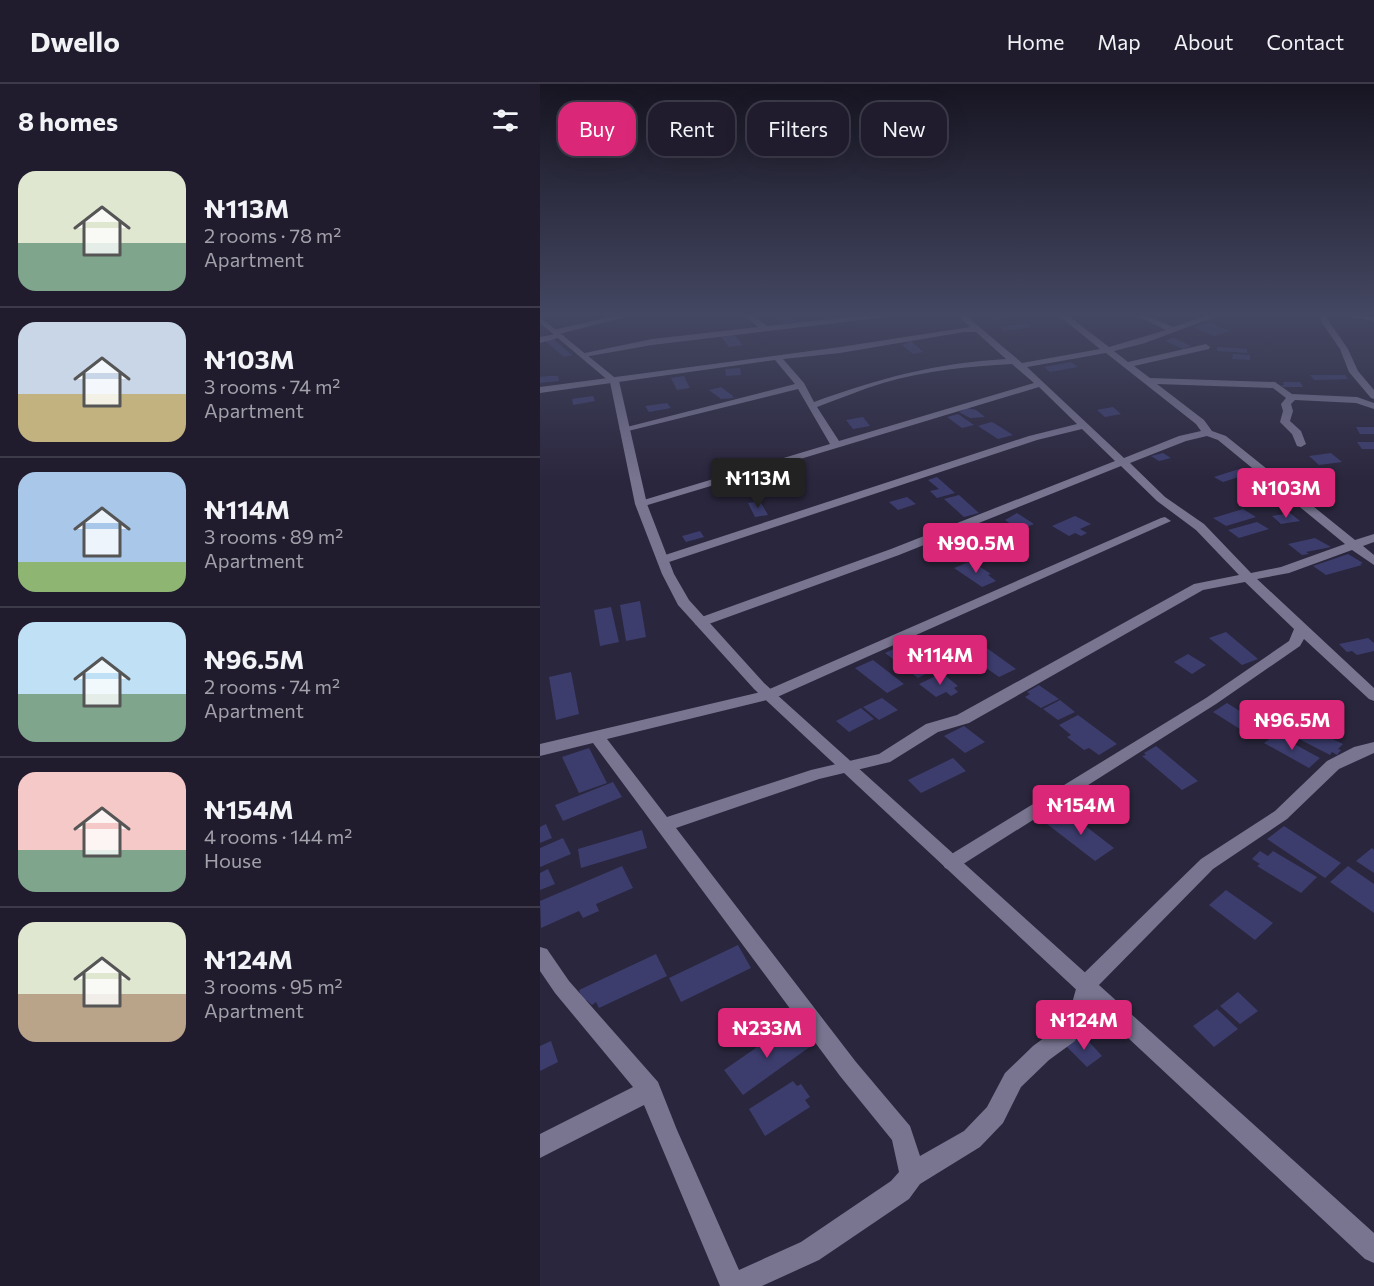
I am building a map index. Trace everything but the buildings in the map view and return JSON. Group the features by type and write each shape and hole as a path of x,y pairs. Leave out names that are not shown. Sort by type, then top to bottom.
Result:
{"street":[{"path":"602,370 614,381 642,504 663,560 683,602 770,695 1374,1250"},
{"path":"540,390 688,370"},
{"path":"788,370 801,385 811,406 837,446"},
{"path":"811,406 881,381 934,370"},
{"path":"1025,370 1084,425 1121,464 1161,499 1200,527 1301,629 1374,696"},
{"path":"1133,370 1200,422 1208,433"},
{"path":"1353,370 1374,396"},
{"path":"1147,381 1275,385 1291,398 1358,400 1374,406"},
{"path":"642,504 1040,384"},
{"path":"624,429 801,385"},
{"path":"1291,398 1286,404 1288,411 1285,422 1297,433 1301,444"},
{"path":"663,560 1033,438 1084,425"},
{"path":"701,622 894,552 1183,438 1208,433 1222,438 1374,561"},
{"path":"540,750 770,695 1165,521"},
{"path":"665,825 817,774 884,758 932,728 963,719 1182,595 1215,583 1250,579 1284,570 1374,538"},
{"path":"951,863 1211,701 1295,643 1301,629"},
{"path":"596,736 848,1068 902,1134 911,1175"},
{"path":"540,955 562,987 650,1090 666,1133 733,1286 810,1251 900,1190 911,1175 972,1139 994,1115 1013,1080 1041,1053 1067,1034 1081,1009 1086,984 1207,864 1281,815 1333,765 1360,751 1374,747"},
{"path":"540,1146 650,1090"}]}
